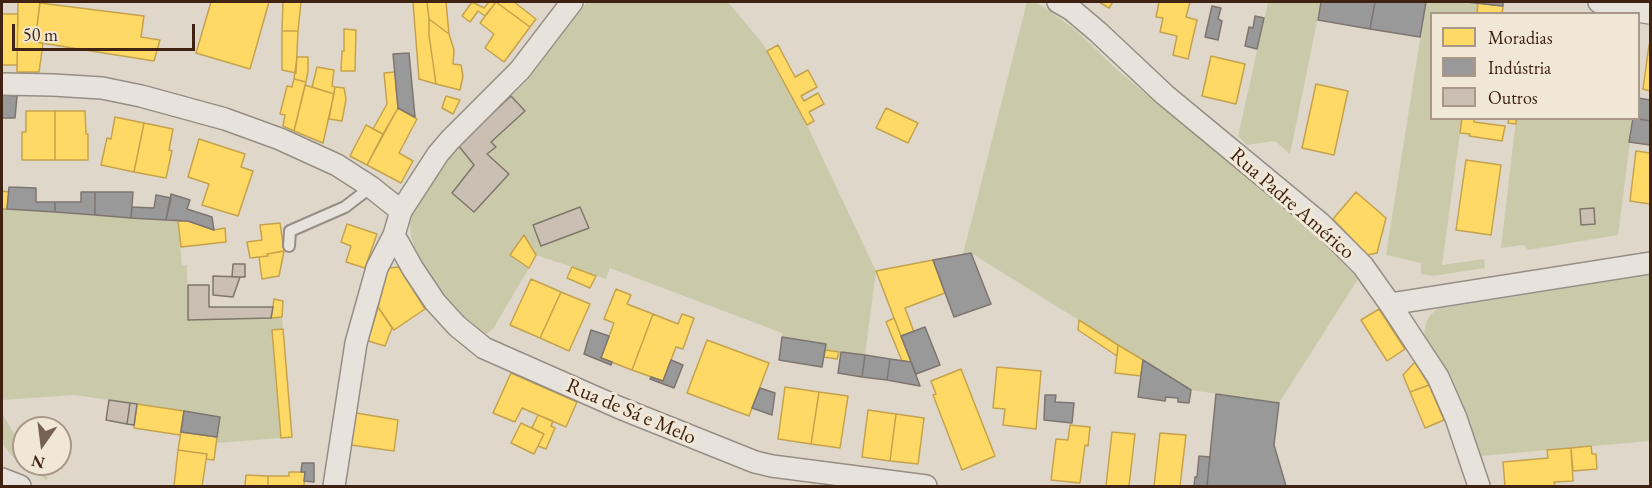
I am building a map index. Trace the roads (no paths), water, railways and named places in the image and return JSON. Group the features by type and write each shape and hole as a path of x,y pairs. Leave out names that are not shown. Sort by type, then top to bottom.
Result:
{"street":[{"path":"334,486 356,344 377,268 394,235 401,211 438,154 520,70 572,2"},
{"name":"Rua Padre Américo","path":"1058,2 1072,10 1165,95 1320,223 1363,267 1438,377 1456,418 1479,486"},
{"path":"1599,2 1617,8 1649,9"},
{"path":"2,84 102,88 214,116 280,139 337,165 371,187 401,211"},
{"name":"Rua de Sá e Melo","path":"394,235 435,302 457,326 484,348 620,408 755,462 804,478 926,486"},
{"path":"1390,304 1650,263"},
{"path":"2,479 20,486"}],"lane":[{"path":"289,246 290,231 345,207 371,187"}]}
